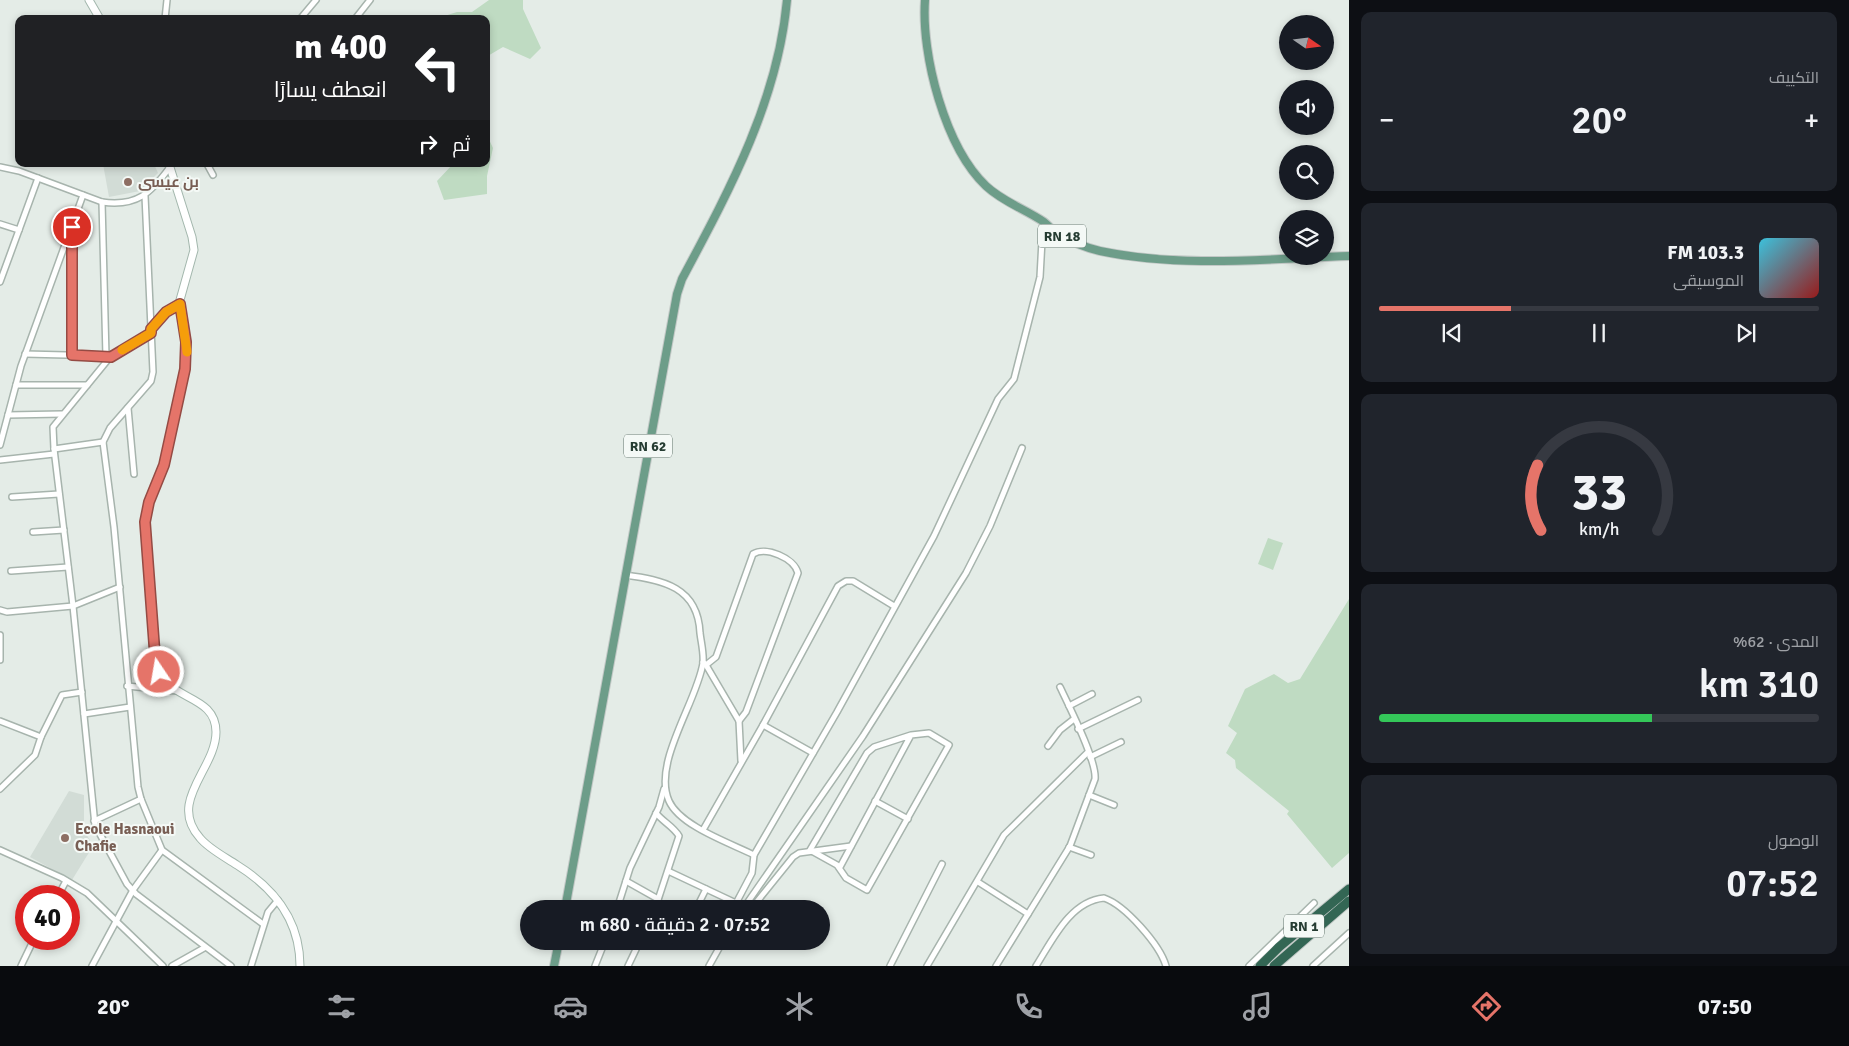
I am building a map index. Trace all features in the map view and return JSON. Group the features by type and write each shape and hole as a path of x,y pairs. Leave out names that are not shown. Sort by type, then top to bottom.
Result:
{"highway":[{"name":"RN 1","path":"1260,966 1279,947 1349,889"},
{"name":"RN 1","path":"1274,966 1349,901"}],"main road":[{"name":"RN 62","path":"567,900 677,294 682,279 737,172 761,113 775,73 787,0"},
{"name":"RN 18","path":"925,0 924,16 927,45 936,86 948,124 966,160 986,186 1010,204 1044,222 1057,234 1099,251 1134,256 1188,260 1349,256"},
{"path":"554,966 557,950"}],"street":[{"path":"89,0 98,15"},
{"path":"165,15 167,0"},
{"path":"303,15 316,0"},
{"path":"359,15 370,0"},
{"path":"0,167 38,178 102,202 114,203 145,196 154,189 168,167"},
{"path":"170,167 194,250 181,290 180,304 186,342 185,369 166,457 149,502 145,522 155,656 159,672 178,692"},
{"path":"209,167 213,175"},
{"path":"0,282 38,178"},
{"path":"0,444 25,354 83,195"},
{"path":"145,196 152,378 110,428 103,442 120,587 127,686 141,799 162,850 263,924"},
{"path":"102,202 108,356"},
{"path":"738,900 752,873 754,855 813,753 938,527 998,399 1014,379 1040,276 1044,222"},
{"path":"0,224 19,230"},
{"path":"72,227 72,355"},
{"path":"180,304 166,312 151,331 108,356 53,427 54,452 73,606 94,822 98,833 133,890 146,903 204,948 231,966"},
{"path":"25,354 108,356"},
{"path":"16,384 87,385"},
{"path":"128,408 134,474"},
{"path":"8,415 62,414"},
{"path":"0,460 103,442"},
{"path":"749,900 863,736 966,573 990,526 1022,448"},
{"path":"12,497 59,494"},
{"path":"32,532 64,530"},
{"path":"620,900 626,881 656,813 665,784 669,759 705,663 716,656 753,554 764,552 788,559 796,566 798,573 746,712 739,721"},
{"path":"11,571 68,567"},
{"path":"625,575 662,582 676,588 689,598 698,616 705,663 739,721 742,761"},
{"path":"703,830 763,725 838,586 846,581 853,581 894,606"},
{"path":"0,610 7,612 73,606 120,587"},
{"path":"0,634 0,660"},
{"path":"127,686 178,692 197,700 208,708 214,720 216,731 210,756 192,790 189,801 194,828 206,843 260,881 288,913 297,934 300,966"},
{"path":"996,966 1069,847 1095,774 1089,754 1060,687"},
{"path":"0,789 32,760 62,695 82,692"},
{"path":"1069,706 1092,694"},
{"path":"1078,729 1138,700"},
{"path":"84,714 130,707"},
{"path":"1048,746 1060,730 1074,719"},
{"path":"0,722 41,737"},
{"path":"763,725 813,753"},
{"path":"929,733 949,745 866,890 846,878 840,867 810,850 867,753 874,747 911,735 929,733"},
{"path":"840,867 911,735"},
{"path":"927,966 1008,829 1089,754 1122,742"},
{"path":"665,784 669,802 675,810 703,830 754,855"},
{"path":"1089,795 1114,805"},
{"path":"94,822 141,799"},
{"path":"875,801 908,819"},
{"path":"626,881 658,899 679,836 674,828 662,820 656,813"},
{"path":"758,900 793,857 810,850 851,846"},
{"path":"1069,847 1091,855"},
{"path":"0,850 88,893 163,966"},
{"path":"92,966 133,890 162,850"},
{"path":"890,966 942,864"},
{"path":"668,871 730,900"},
{"path":"64,885 66,881"},
{"path":"978,882 1028,914"},
{"path":"700,900 706,889"},
{"path":"1036,966 1058,930 1072,914 1089,902 1104,898 1119,906 1154,944 1166,966"},
{"path":"251,966 263,924 268,912 278,900"},
{"path":"1249,966 1314,903"},
{"path":"1313,966 1349,934"},
{"path":"172,966 204,948"},
{"path":"21,966 29,950"},
{"path":"595,966 601,950"},
{"path":"628,966 636,950"},
{"path":"709,966 718,950"}],"shaded area":[{"name":"بن عيسى","path":"104,167 155,167 158,173 140,191 109,197"},
{"name":"Ecole Hasnaoui Chafie","path":"69,791 84,795 84,830 93,846 72,880 30,857"}],"green space":[{"path":"489,0 523,0 523,9 541,48 530,59 503,47 490,55 490,15 448,15 457,12 472,12"},
{"path":"490,142 493,148 490,162"},
{"path":"450,167 489,167 487,194 444,200 437,181"},
{"path":"1268,538 1283,543 1273,570 1258,564"},
{"path":"1349,599 1349,853 1332,868 1287,814 1289,811 1236,768 1235,760 1226,753 1237,733 1228,726 1245,689 1274,674 1288,683 1300,679"}],"slow traffic":[{"path":"122,350 151,333 151,329 166,312 180,304 180,316 187,352"}],"place":[{"name":"بن عيسى","path":"128,182"},
{"name":"Ecole Hasnaoui Chafie","path":"65,838"}],"route":[{"path":"72,227 72,355 111,357 151,333 151,329 166,312 180,304 180,316 187,352 185,369 164,465 149,502 145,522 155,656 159,672"}]}
